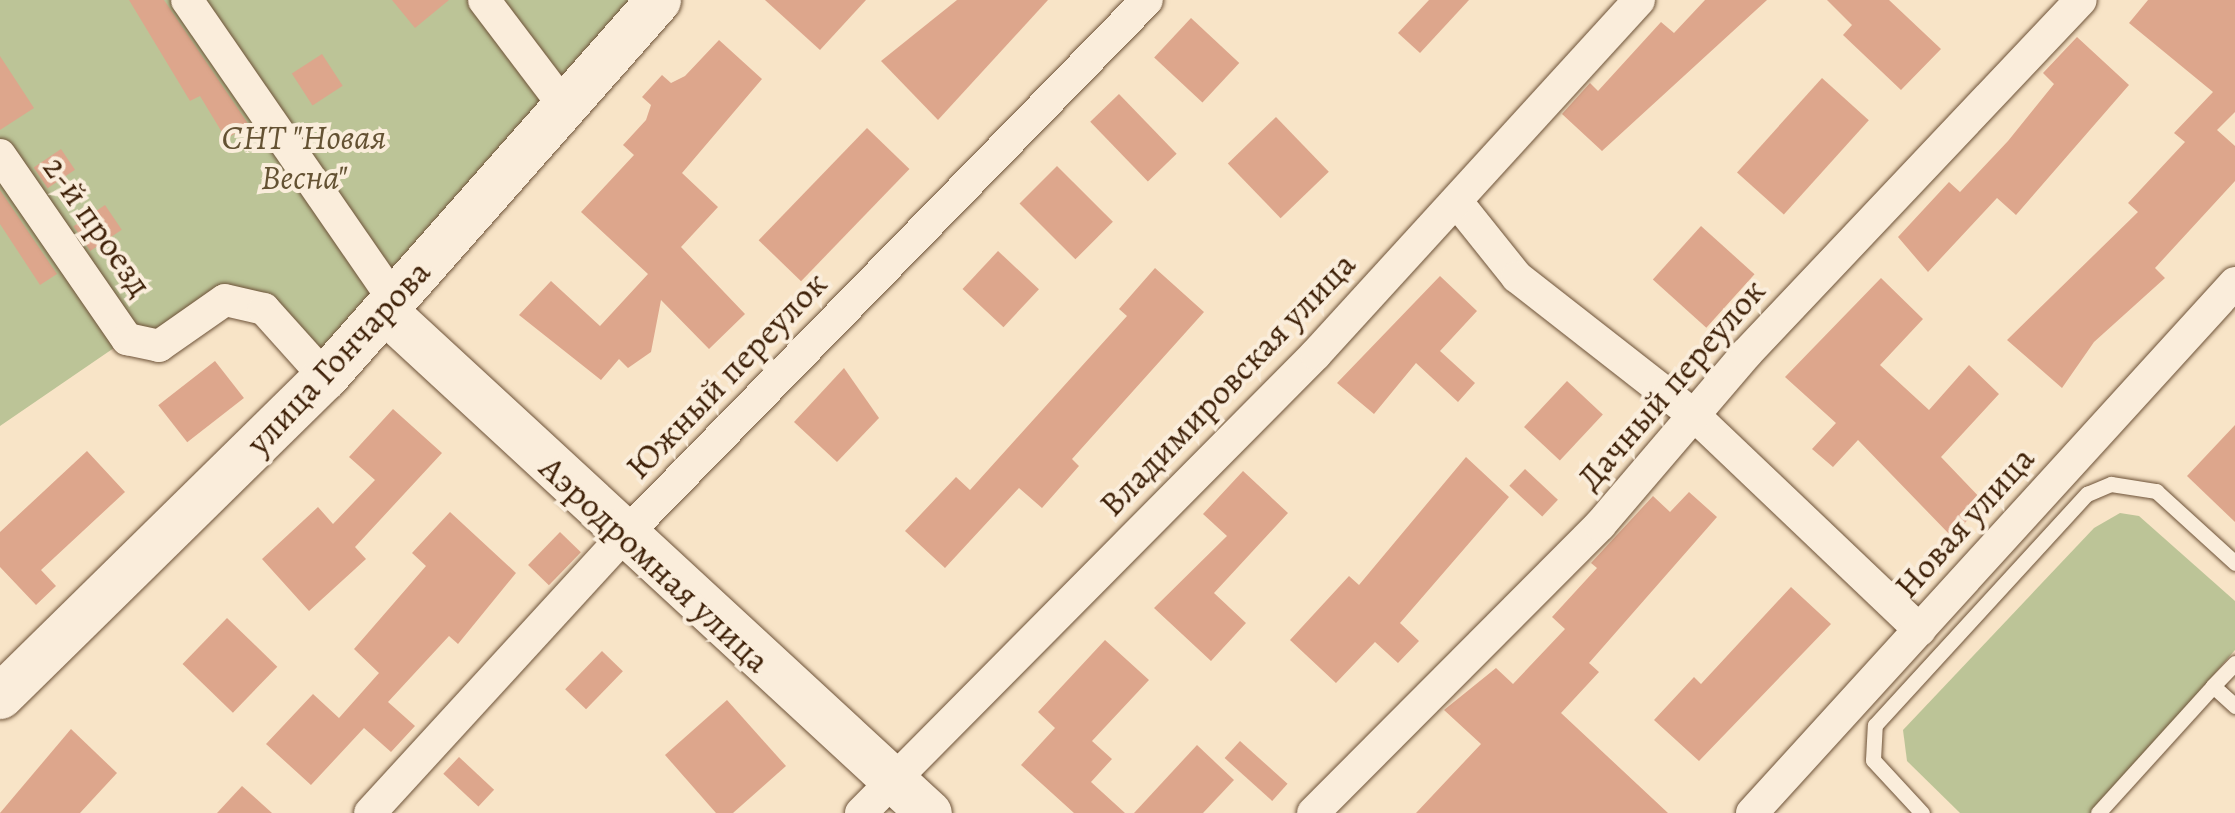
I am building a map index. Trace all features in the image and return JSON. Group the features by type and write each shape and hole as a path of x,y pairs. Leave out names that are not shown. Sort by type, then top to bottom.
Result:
{"street":[{"path":"187,0 390,306"},
{"path":"484,0 562,103"},
{"name":"улица Гончарова","path":"0,696 325,377 562,103 658,0"},
{"name":"Южный переулок","path":"370,813 623,537 1147,0"},
{"name":"Владимировская улица","path":"861,813 1457,202 1638,0"},
{"name":"Дачный переулок","path":"1313,813 1696,417 2081,0"},
{"name":"2-й проезд","path":"0,155 127,339 160,346 225,300 264,309 325,377"},
{"path":"1457,202 1517,277 1696,417 1920,630"},
{"name":"Новая улица","path":"1752,813 2235,284"},
{"name":"Аэродромная улица","path":"390,306 623,537 929,813"}],"lane":[{"path":"1922,813 1873,760 1875,724 2088,494 2111,484 2156,491 2235,563"},
{"path":"2098,813 2235,663"},
{"path":"2214,686 2235,706"}],"green space":[{"name":"СНТ \"Новая Весна\"","path":"0,0 658,0 325,377 225,300 159,346 127,339 0,426"},
{"path":"2120,513 2139,516 2235,601 2235,650 2094,813 1960,813 1907,761 1903,730 2094,528"}],"building":[{"path":"129,0 164,0 249,125 226,139 200,96 190,101"},
{"path":"392,0 449,0 415,28"},
{"path":"765,0 866,0 820,50"},
{"path":"957,0 1048,0 938,120 881,61"},
{"path":"1429,0 1469,0 1420,53 1398,33"},
{"path":"1705,0 1767,0 1602,151 1562,114 1590,83 1598,91 1661,22 1674,33"},
{"path":"1827,0 1889,0 1941,49 1901,90 1843,35 1852,25"},
{"path":"2148,0 2235,0 2235,112 2217,130 2235,146 2235,181 2155,268 2165,278 2094,342 2062,388 2007,340 2138,212 2128,203 2185,142 2174,133 2213,92 2129,23"},
{"path":"1191,18 1239,63 1202,103 1154,57"},
{"path":"2077,37 2129,85 2016,215 1997,198 1928,272 1898,237 1949,182 1960,192 2008,141 2054,84 2043,73"},
{"path":"719,40 762,79 682,173 718,207 681,247 745,314 709,349 661,300 651,352 628,368 619,359 601,380 519,315 551,281 600,326 648,274 581,212 634,155 623,145 646,120 651,105 642,97 662,75 671,83 685,76"},
{"path":"322,54 343,86 313,105 292,74"},
{"path":"0,56 34,108 0,130"},
{"path":"1822,78 1869,120 1784,215 1737,172"},
{"path":"1119,94 1177,154 1148,181 1090,122"},
{"path":"1276,117 1329,172 1281,218 1228,164"},
{"path":"867,128 909,169 801,281 759,240"},
{"path":"61,149 75,170 48,188 34,167"},
{"path":"1057,166 1113,222 1075,259 1020,203"},
{"path":"0,190 57,274 40,285 0,224"},
{"path":"105,205 122,230 90,251 73,226"},
{"path":"1701,226 1755,274 1706,328 1653,280"},
{"path":"998,251 1039,289 1003,327 963,289"},
{"path":"1155,268 1204,312 1072,459 1079,466 1042,508 1019,488 945,568 905,531 956,477 970,490 1127,316 1119,309"},
{"path":"1440,276 1477,311 1440,351 1475,383 1458,402 1416,363 1374,414 1337,383"},
{"path":"1881,278 1923,319 1880,365 1929,410 1969,365 1999,394 1941,457 1984,502 1952,537 1858,440 1833,467 1812,449 1836,423 1785,377"},
{"path":"215,361 244,398 187,442 158,405"},
{"path":"844,368 879,418 837,462 794,422"},
{"path":"1567,381 1603,414 1560,460 1524,427"},
{"path":"393,409 442,453 355,547 366,559 309,611 262,559 318,507 333,524 375,480 349,457"},
{"path":"2235,425 2235,522 2187,476"},
{"path":"87,451 125,492 41,570 56,586 36,605 0,567 0,532"},
{"path":"1466,457 1509,497 1400,623 1419,641 1398,663 1375,642 1336,683 1290,640 1349,576 1359,585"},
{"path":"1525,469 1558,500 1542,517 1509,486"},
{"path":"1243,471 1288,513 1214,593 1246,623 1211,661 1154,608 1227,536 1203,514"},
{"path":"1689,492 1717,517 1589,663 1599,672 1561,713 1668,813 1416,813 1481,744 1444,710 1496,668 1513,684 1565,629 1552,617 1597,568 1591,563 1653,496 1670,512"},
{"path":"450,512 516,573 458,644 449,636 388,702 415,726 391,752 364,728 311,785 266,744 313,694 339,718 379,673 354,649 426,566 412,553"},
{"path":"560,532 581,552 549,585 528,565"},
{"path":"1791,587 1831,624 1699,761 1654,720 1694,677 1701,684"},
{"path":"227,618 277,667 233,713 183,664"},
{"path":"1105,640 1149,680 1092,741 1112,759 1091,782 1125,813 1074,813 1021,765 1055,728 1038,712"},
{"path":"602,651 623,671 586,709 565,689"},
{"path":"727,700 786,766 733,813 716,813 665,755"},
{"path":"71,729 117,773 80,813 0,813"},
{"path":"1240,741 1288,784 1272,801 1225,758"},
{"path":"1197,745 1234,780 1203,813 1134,813"},
{"path":"459,757 494,790 478,807 443,774"},
{"path":"242,786 272,813 217,813"}]}
